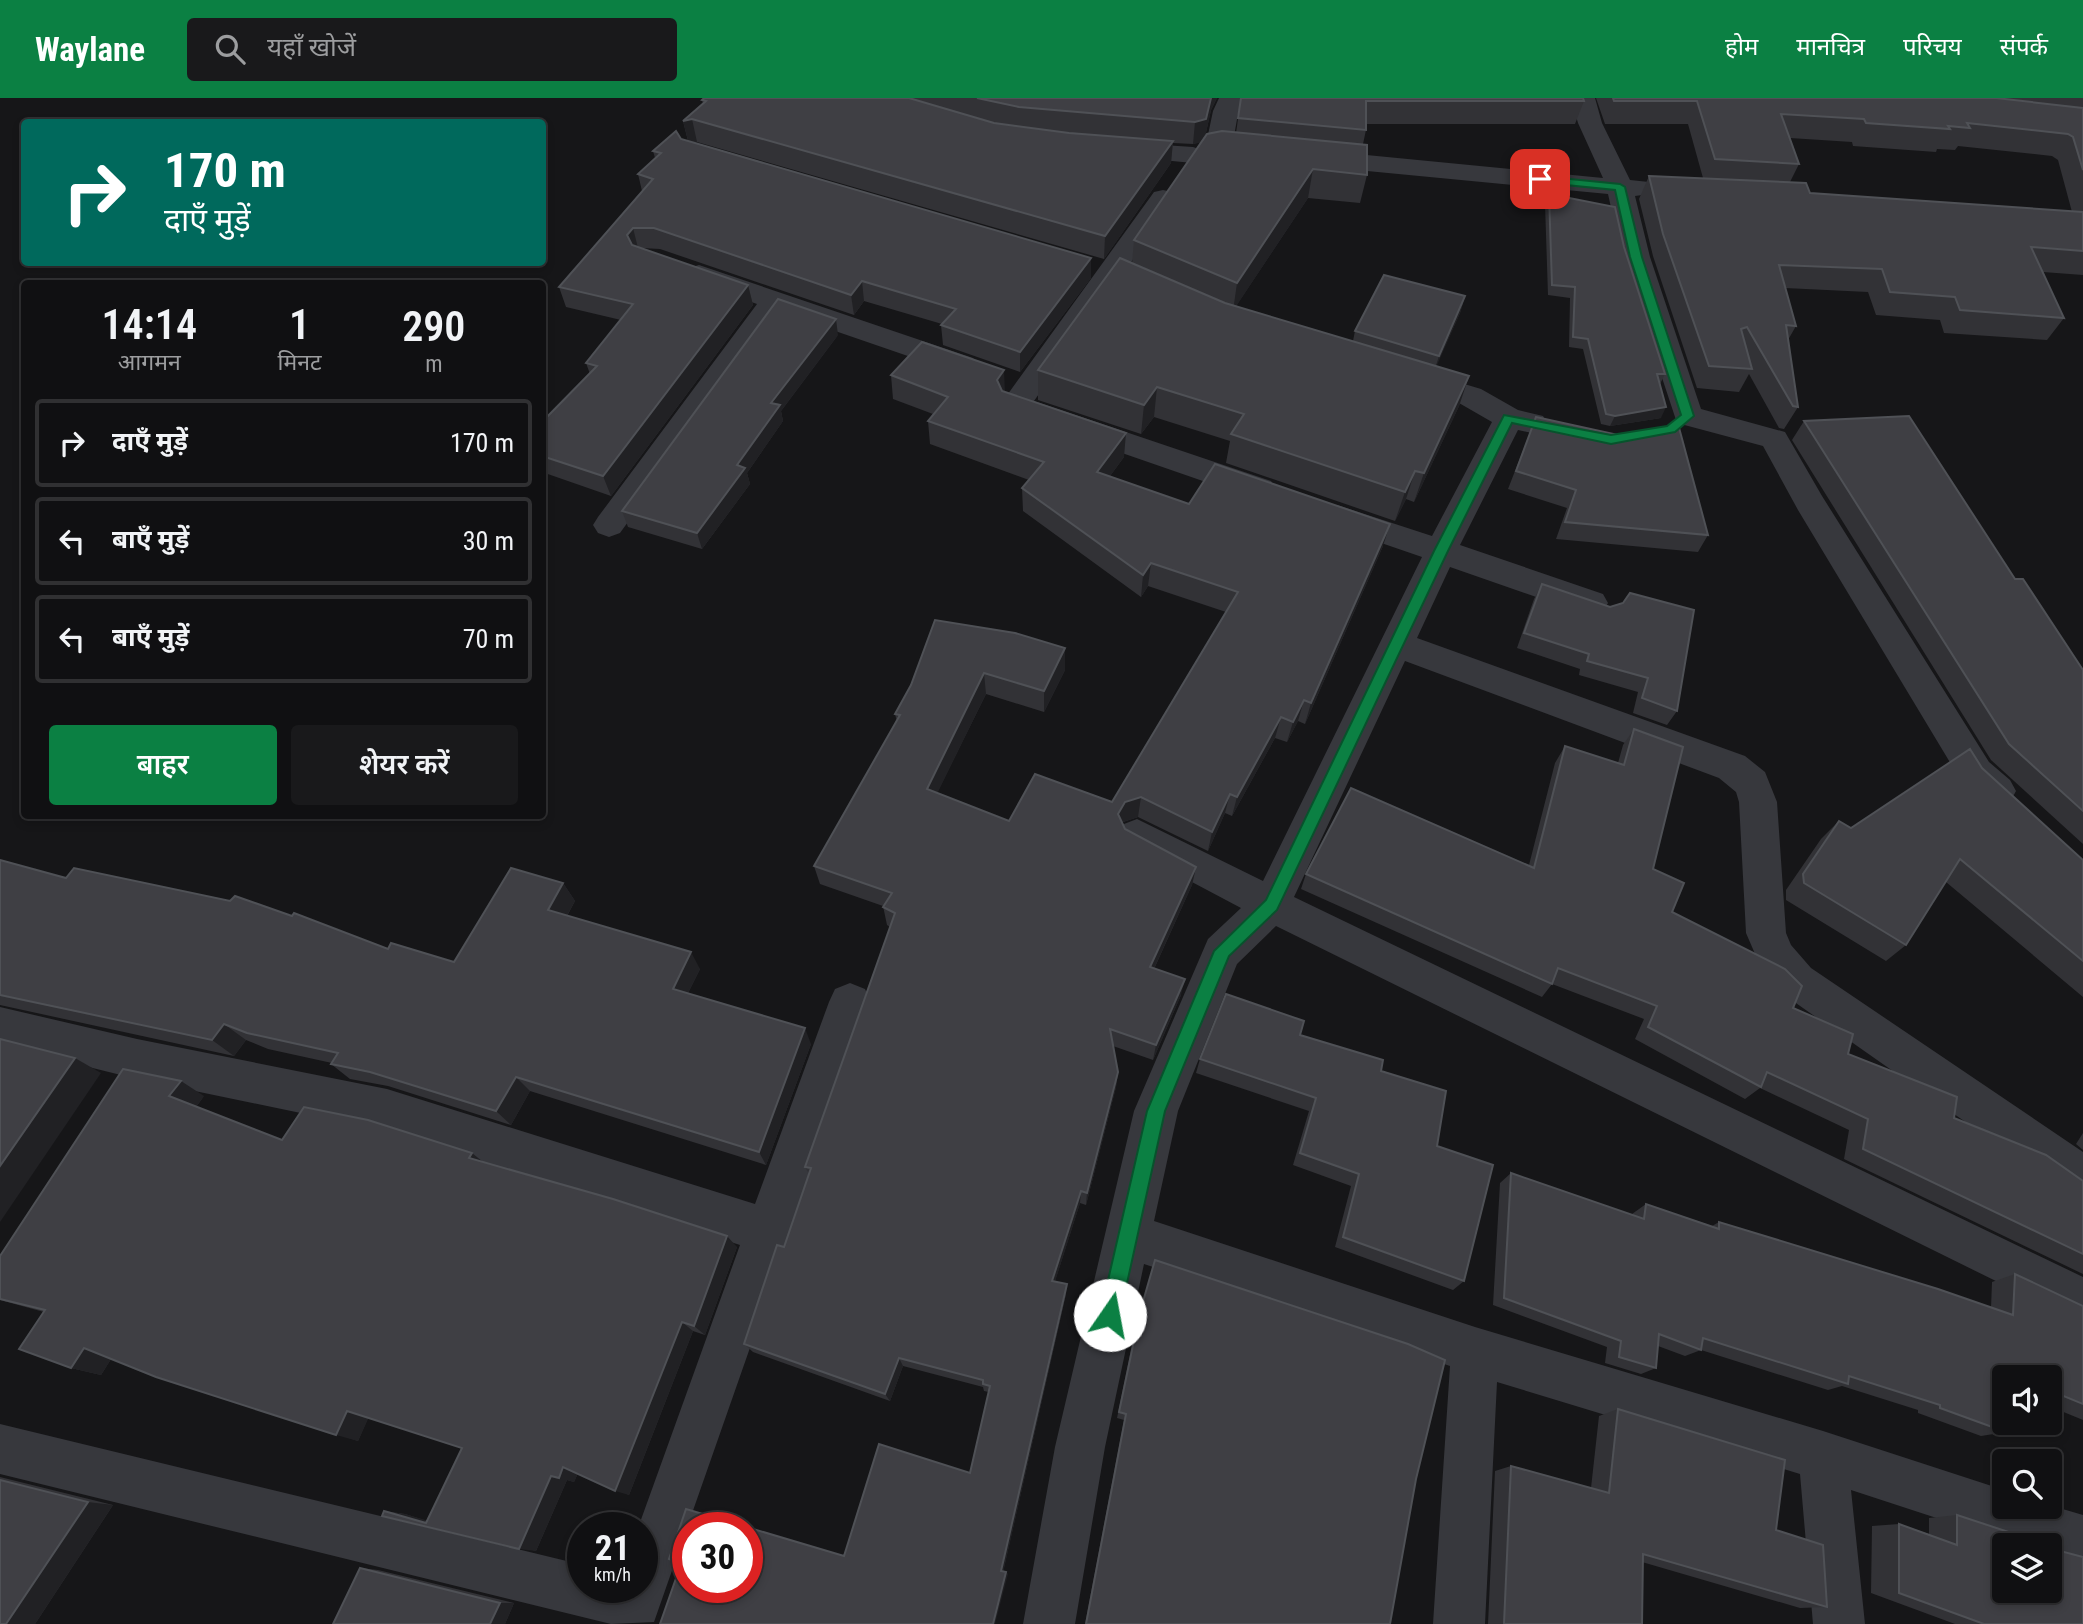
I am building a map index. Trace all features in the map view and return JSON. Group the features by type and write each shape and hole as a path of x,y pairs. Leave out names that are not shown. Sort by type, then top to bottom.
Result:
{"street":[{"path":"1007,381 1111,274 1219,152 1225,111 1231,98"},
{"path":"1583,98 1590,123 1620,187 1673,424 1774,439 1809,502 1976,773 2015,808"},
{"path":"1097,148 1219,152"},
{"path":"1288,156 1662,189"},
{"path":"674,265 1007,381"},
{"path":"609,525 774,300"},
{"path":"1390,372 1470,396 1508,418 1559,429"},
{"path":"1007,381 1015,405 1602,607"},
{"path":"1049,1624 1080,1447 1156,1111 1222,951 1271,905 1508,418"},
{"path":"1396,644 1732,766 1752,783 1758,802 1766,933 1776,957 1797,981 2083,1178"},
{"path":"1138,835 1271,905 2083,1301"},
{"path":"658,1542 850,1002"},
{"path":"0,1026 125,1076 387,1110 768,1231"},
{"path":"1128,1235 1475,1352 1823,1456 2083,1541"},
{"path":"1459,1624 1475,1352"},
{"path":"0,1449 567,1584"},
{"path":"1823,1456 1839,1624"}],"building":[{"path":"909,98 994,123 1069,133 1173,141 1105,236 692,119 683,121 706,101 702,100"},
{"path":"977,98 1211,98 1206,119 1195,122 1019,107"},
{"path":"1241,98 1583,98 1584,101 1366,101 1366,130 1238,118"},
{"path":"1613,98 1996,98 2083,108 2083,170 2073,137 2068,134 1967,123 1970,128 1948,126 1950,129 1866,123 1864,119 1781,114 1799,164 1715,159 1697,101 1614,101"},
{"path":"676,131 681,139 1091,258 1020,352 941,325 956,309 862,281 851,295 654,228 633,228 627,235 632,245 748,285 603,476 546,457 546,418 597,366 586,363 633,304 559,287 653,179 638,174 661,153 653,151"},
{"path":"1222,131 1367,145 1367,175 1313,169 1237,283 1134,240 1207,134"},
{"path":"1649,176 1806,183 1810,193 2083,212 2083,251 2031,247 2064,318 1960,310 1955,297 1890,292 1882,269 1779,265 1796,326 1786,325 1798,407 1793,406 1747,327 1741,329 1752,369 1709,366 1663,234"},
{"path":"1549,194 1615,207 1624,247 1665,374 1657,374 1666,407 1615,416 1606,414 1588,339 1573,337 1575,287 1552,285"},
{"path":"1120,258 1225,303 1469,376 1424,473 1415,471 1405,492 1231,434 1244,414 1157,387 1144,405 1038,370"},
{"path":"1384,275 1465,296 1439,356 1355,331"},
{"path":"778,299 836,319 771,403 780,405 737,465 745,468 697,533 622,511"},
{"path":"922,342 1004,370 997,380 1002,391 1126,433 1097,472 1189,504 1215,464 1390,524 1311,703 1304,700 1293,722 1281,717 1237,797 1230,794 1212,832 1141,797 1125,802 1118,814 1125,829 1196,867 1150,967 1185,979 1156,1045 1110,1029 1118,1072 1087,1193 1081,1191 1052,1281 1067,1284 1001,1571 1006,1572 993,1624 660,1624 672,1590 672,1603 763,1603 763,1532 844,1556 879,1444 970,1473 990,1386 983,1384 983,1380 899,1358 885,1394 744,1344 777,1245 784,1247 811,1168 805,1167 895,913 883,907 892,893 814,866 900,715 895,714 911,685 935,620 1015,633 1065,648 1044,691 984,673 927,789 1009,821 1035,774 1112,802 1238,592 1151,563 1143,575 1022,488 1044,462 928,421 948,397 891,375"},
{"path":"1909,416 2015,579 2023,579 2083,670 2083,811 2009,744 1804,421"},
{"path":"1536,417 1618,435 1678,424 1708,535 1565,522 1576,490 1516,471"},
{"path":"1542,584 1610,607 1623,603 1630,593 1694,610 1677,711 1642,698 1648,678 1587,661 1589,654 1524,633"},
{"path":"1634,729 1683,747 1653,869 1684,883 1672,912 1785,969 1802,986 1793,1008 1853,1034 1848,1054 1957,1097 1954,1118 2046,1155 2083,1181 2083,1254 1863,1149 1868,1119 1767,1072 1761,1087 1648,1027 1657,1006 1558,968 1552,984 1306,874 1351,788 1534,868 1565,746 1624,765"},
{"path":"1970,749 1982,768 2083,860 2083,961 1960,859 1906,945 1804,883 1803,874 1839,821 1851,828"},
{"path":"0,860 66,878 74,868 230,901 235,896 292,916 294,913 388,949 391,943 454,962 511,868 563,883 548,910 691,952 673,989 805,1028 759,1152 516,1077 496,1111 370,1072 331,1064 338,1053 247,1033 224,1024 212,1040 0,995"},
{"path":"1226,994 1304,1021 1300,1035 1383,1060 1381,1071 1446,1091 1437,1146 1493,1165 1464,1281 1343,1237 1359,1174 1300,1153 1316,1098 1200,1059"},
{"path":"0,1039 75,1058 0,1166"},
{"path":"123,1069 181,1081 169,1096 282,1140 304,1107 368,1120 472,1153 469,1158 613,1199 727,1236 694,1326 682,1322 615,1491 563,1467 559,1478 551,1476 519,1549 382,1516 384,1511 426,1523 462,1448 347,1411 336,1435 156,1377 84,1348 71,1368 19,1349 45,1310 0,1299 0,1256"},
{"path":"1511,1173 1644,1219 1646,1204 1719,1229 1719,1222 1938,1289 2013,1315 2015,1274 2083,1306 2083,1404 2062,1395 2062,1365 1992,1365 1992,1427 1940,1408 1940,1405 1849,1376 1848,1384 1703,1338 1701,1350 1659,1334 1656,1368 1619,1357 1621,1341 1504,1298"},
{"path":"1155,1260 1408,1344 1445,1360 1416,1479 1390,1624 1086,1624 1126,1414 1119,1412 1140,1312"},
{"path":"1618,1409 1785,1460 1776,1530 1823,1545 1827,1607 1643,1554 1642,1624 1504,1624 1511,1466 1609,1493"},
{"path":"0,1480 88,1502 6,1624 0,1624"},
{"path":"1957,1515 2012,1533 1992,1533 1992,1603 2062,1603 2062,1551 2083,1557 2083,1624 1984,1624 1899,1593 1899,1524 1957,1545"},
{"path":"360,1568 500,1603 490,1624 333,1624"}],"route":[{"path":"1110,1315 1156,1111 1222,951 1271,905 1508,418 1611,440 1671,429 1688,416 1636,257 1620,187 1540,179"}]}
